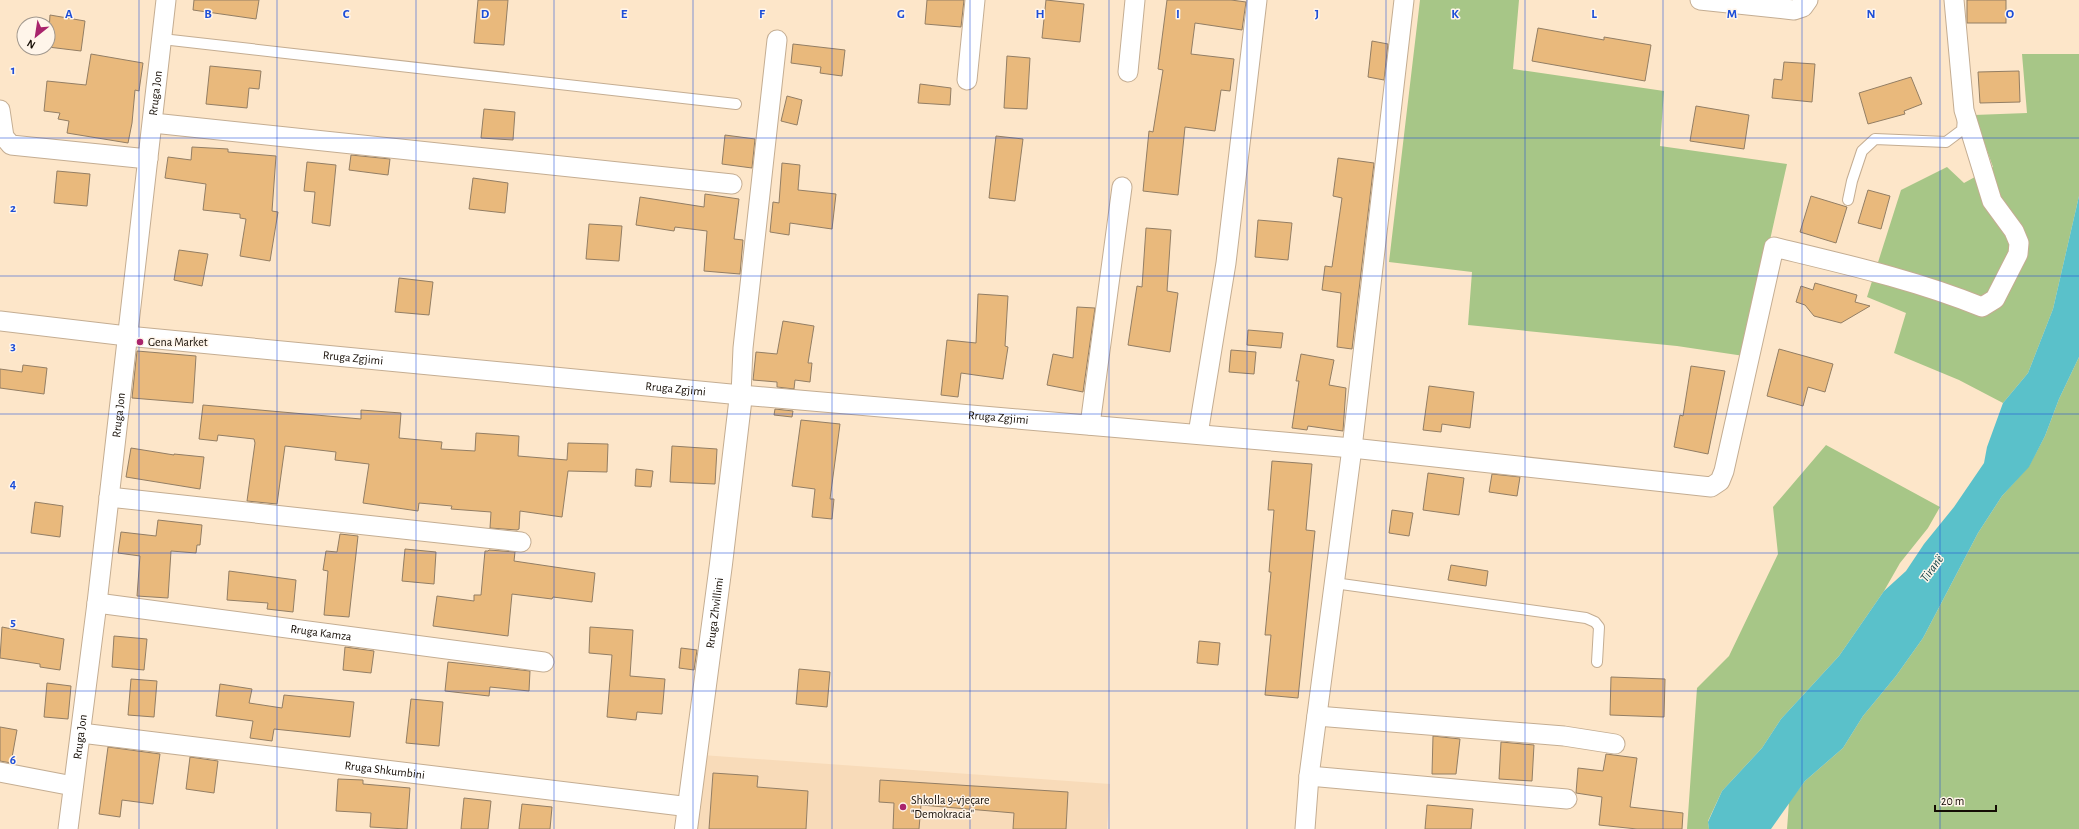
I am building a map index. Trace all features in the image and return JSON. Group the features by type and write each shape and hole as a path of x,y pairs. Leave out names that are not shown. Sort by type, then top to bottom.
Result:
{"street":[{"name":"Rruga Jon","path":"68,829 97,603 166,0"},
{"path":"967,80 974,0"},
{"path":"1128,72 1135,0"},
{"path":"1198,434 1226,262 1257,0"},
{"path":"1305,829 1309,776 1352,448 1404,0"},
{"path":"1700,0 1794,10 1803,7 1808,0"},
{"path":"1954,0 1964,110"},
{"path":"741,396 743,348 777,40"},
{"path":"0,110 4,137 11,146 148,160"},
{"name":"Rruga Zgjimi","path":"0,321 127,336 741,396 1352,448 1710,487 1720,482 1724,471 1774,247 1860,268 1982,307 1995,300 2018,254 2018,243 2014,231 1992,201 1964,110"},
{"path":"153,123 732,184"},
{"path":"1090,425 1122,187"},
{"name":"Rruga Zhvillimi","path":"686,829 741,396"},
{"path":"109,498 521,542"},
{"name":"Rruga Kamza","path":"97,603 544,662"},
{"path":"1317,716 1564,736 1615,744"},
{"name":"Rruga Shkumbini","path":"80,733 690,807"},
{"path":"0,772 73,786"},
{"path":"1309,776 1567,799"}],"lane":[{"path":"162,39 736,104"},
{"path":"1848,200 1852,181 1862,151 1875,139 1946,142 1962,130 1964,110"},
{"path":"1334,583 1586,618 1595,622 1598,628 1597,662"}],"shaded area":[{"name":"Shkolla 9-vjeçare \"Demokracia\"","path":"702,755 1110,784 1107,829 694,829"}],"green space":[{"path":"1420,0 1519,0 1513,69 1664,91 1660,146 1787,164 1744,356 1677,346 1468,325 1472,272 1389,262"},
{"path":"2022,54 2079,54 2079,196 2053,309 2028,373 2003,403 1959,380 1894,353 1906,313 1867,297 1901,190 1947,167 1964,183 1993,167 1974,115 2027,113"},
{"path":"2079,357 2079,829 1787,829 1789,802 1805,781 1843,748 1863,716 1896,676 1923,638 1978,533 2002,496 2029,466 2045,436 2059,399"},
{"path":"1826,445 1940,507 1928,528 1900,563 1884,591 1839,656 1781,719 1762,748 1722,791 1708,821 1709,829 1687,829 1697,688 1729,656 1778,554 1773,507"}],"water":[{"name":"Tiranë","path":"2079,196 2079,357 2059,399 2045,436 2029,467 2002,496 1978,533 1923,638 1896,676 1863,716 1843,748 1805,781 1771,829 1709,829 1708,822 1722,791 1762,748 1781,719 1839,656 1884,591 1906,571 1924,544 1954,507 1984,463 1987,447 2003,403 2028,373 2053,309"}],"building":[{"path":"194,0 259,0 256,19 193,10"},
{"path":"478,0 508,0 504,45 474,43"},
{"path":"927,0 964,0 961,27 925,24"},
{"path":"1046,0 1084,4 1080,42 1042,38"},
{"path":"1167,0 1231,0 1246,2 1242,30 1195,23 1191,54 1234,59 1230,91 1221,90 1215,131 1185,127 1178,195 1143,191 1149,131 1153,132 1163,70 1158,69"},
{"path":"1967,0 2006,0 2006,23 1967,23"},
{"path":"56,16 85,21 81,51 56,48"},
{"path":"1538,28 1604,40 1604,37 1651,45 1645,81 1532,61"},
{"path":"1372,41 1388,44 1384,80 1368,77"},
{"path":"793,44 845,50 842,76 820,73 821,67 791,63"},
{"path":"91,54 143,63 139,91 135,90 132,123 128,143 67,133 69,121 58,119 60,113 44,111 47,81 86,85"},
{"path":"1007,56 1030,58 1027,109 1004,108"},
{"path":"1784,62 1815,64 1812,102 1772,98 1774,79 1782,80"},
{"path":"210,66 261,71 259,89 249,88 247,108 206,104"},
{"path":"2019,71 2020,102 1980,103 1978,72"},
{"path":"1911,77 1922,104 1904,111 1905,114 1868,124 1859,93"},
{"path":"920,84 951,88 950,105 918,103"},
{"path":"787,96 802,100 797,125 781,121"},
{"path":"1696,106 1749,115 1744,149 1690,141"},
{"path":"484,109 515,112 513,140 481,138"},
{"path":"725,135 755,139 752,168 722,164"},
{"path":"996,136 1023,139 1015,201 989,198"},
{"path":"192,147 228,149 228,152 276,156 272,211 278,212 270,261 240,256 246,219 240,218 240,214 203,210 206,184 165,178 168,157 191,160"},
{"path":"351,155 390,159 388,175 349,170"},
{"path":"1338,158 1374,163 1352,349 1337,347 1341,293 1322,290 1325,266 1332,267 1342,198 1333,196"},
{"path":"307,162 336,165 330,226 312,223 315,192 304,191"},
{"path":"782,163 800,165 798,190 836,194 832,229 790,223 789,235 770,232 773,202 779,203"},
{"path":"57,171 90,174 87,206 54,203"},
{"path":"473,178 508,183 505,213 469,209"},
{"path":"1868,190 1890,196 1881,229 1858,223"},
{"path":"705,194 739,199 734,239 743,240 740,274 704,271 707,231 675,227 674,231 636,225 640,197 704,207"},
{"path":"1811,196 1847,207 1836,243 1800,232"},
{"path":"1258,220 1292,223 1288,260 1255,257"},
{"path":"589,224 622,226 619,261 586,259"},
{"path":"1146,228 1171,230 1167,291 1178,293 1170,352 1128,345 1137,286 1142,287"},
{"path":"179,250 208,254 202,286 174,280"},
{"path":"399,278 433,282 429,315 395,312"},
{"path":"1815,283 1857,295 1855,302 1870,306 1841,323 1814,316 1805,305 1796,302 1801,286 1813,290"},
{"path":"978,294 1008,296 1005,346 1008,347 1003,379 961,373 958,397 941,395 947,340 976,343"},
{"path":"1077,307 1095,308 1083,392 1047,385 1053,354 1073,358"},
{"path":"783,321 814,326 808,363 812,363 810,382 795,380 794,389 777,387 777,382 753,380 756,352 777,354"},
{"path":"1248,330 1283,333 1281,348 1247,345"},
{"path":"1779,349 1833,364 1825,392 1808,387 1803,406 1767,396"},
{"path":"1231,350 1256,352 1254,374 1229,372"},
{"path":"137,351 196,356 193,403 132,398"},
{"path":"1301,354 1334,360 1329,385 1346,388 1343,431 1308,426 1307,430 1292,428 1299,381 1296,381"},
{"path":"23,365 47,368 44,394 0,388 0,369 22,372"},
{"path":"1691,366 1725,371 1708,454 1674,447 1680,415 1683,416"},
{"path":"1429,386 1474,392 1470,428 1442,424 1441,432 1423,430"},
{"path":"203,405 361,419 361,410 401,413 399,438 442,442 441,449 475,451 476,433 519,436 518,456 567,460 568,443 608,444 607,472 568,471 562,517 520,511 519,529 490,528 491,512 451,509 452,506 419,503 418,511 363,503 369,464 335,460 336,452 285,446 277,504 247,501 255,443 254,439 218,435 217,441 199,439"},
{"path":"775,409 793,411 792,417 774,415"},
{"path":"801,420 840,424 830,499 834,499 832,519 812,517 815,489 792,486"},
{"path":"672,446 717,449 715,484 670,482"},
{"path":"131,448 174,455 204,457 200,489 126,477"},
{"path":"1272,461 1312,464 1306,530 1315,531 1298,698 1265,695 1271,635 1265,635 1271,572 1269,572 1274,510 1268,510"},
{"path":"636,469 653,471 651,487 635,486"},
{"path":"1428,473 1464,478 1459,515 1423,510"},
{"path":"1492,474 1520,477 1517,496 1489,492"},
{"path":"35,502 63,506 60,537 31,533"},
{"path":"1392,510 1413,513 1409,536 1389,533"},
{"path":"158,520 202,525 200,545 197,545 196,553 171,551 168,598 137,596 140,556 118,553 121,532 156,536"},
{"path":"340,534 358,536 349,617 324,615 328,571 323,570 326,551 337,552"},
{"path":"405,549 436,552 434,584 402,581"},
{"path":"485,551 515,552 514,561 595,573 592,602 512,594 508,636 433,626 437,596 474,601 474,595 481,595"},
{"path":"1451,565 1488,571 1486,586 1448,580"},
{"path":"229,571 296,580 293,612 267,609 268,603 227,600"},
{"path":"2,627 64,639 60,670 40,667 40,664 0,658"},
{"path":"590,627 633,630 630,676 665,679 662,714 637,712 636,720 607,717 612,655 589,653"},
{"path":"114,636 147,639 144,670 112,667"},
{"path":"1199,641 1220,643 1218,665 1197,663"},
{"path":"345,647 374,651 371,673 343,670"},
{"path":"681,648 697,650 694,670 679,668"},
{"path":"448,662 530,671 529,691 490,687 489,696 445,691"},
{"path":"799,669 830,672 827,707 796,704"},
{"path":"1611,677 1665,679 1664,717 1610,715"},
{"path":"131,679 157,681 154,717 128,715"},
{"path":"47,683 71,686 68,719 44,717"},
{"path":"220,684 252,689 249,703 282,708 284,695 354,702 350,737 274,729 272,741 250,738 253,721 216,716"},
{"path":"411,699 443,702 439,746 406,743"},
{"path":"0,727 17,730 11,763 0,761"},
{"path":"1433,736 1460,739 1456,774 1432,774"},
{"path":"1501,742 1534,745 1532,781 1499,779"},
{"path":"108,747 160,754 153,804 122,800 120,817 99,814"},
{"path":"1606,754 1637,758 1630,807 1683,813 1682,829 1637,829 1599,825 1602,797 1576,793 1578,768 1603,771"},
{"path":"190,757 218,761 214,793 186,789"},
{"path":"713,773 758,776 757,787 808,791 806,829 709,829"},
{"path":"338,779 363,780 363,784 410,788 407,829 370,827 371,813 336,811"},
{"path":"880,780 1068,792 1066,829 1013,829 1014,813 921,805 919,829 893,829 894,803 879,802"},
{"path":"464,798 491,801 488,829 461,829"},
{"path":"522,804 552,807 550,829 519,829"},
{"path":"1427,805 1473,809 1471,829 1425,829"}],"place":[{"name":"Gena Market","path":"140,342"},
{"name":"Shkolla 9-vjeçare \"Demokracia\"","path":"903,807"}]}
